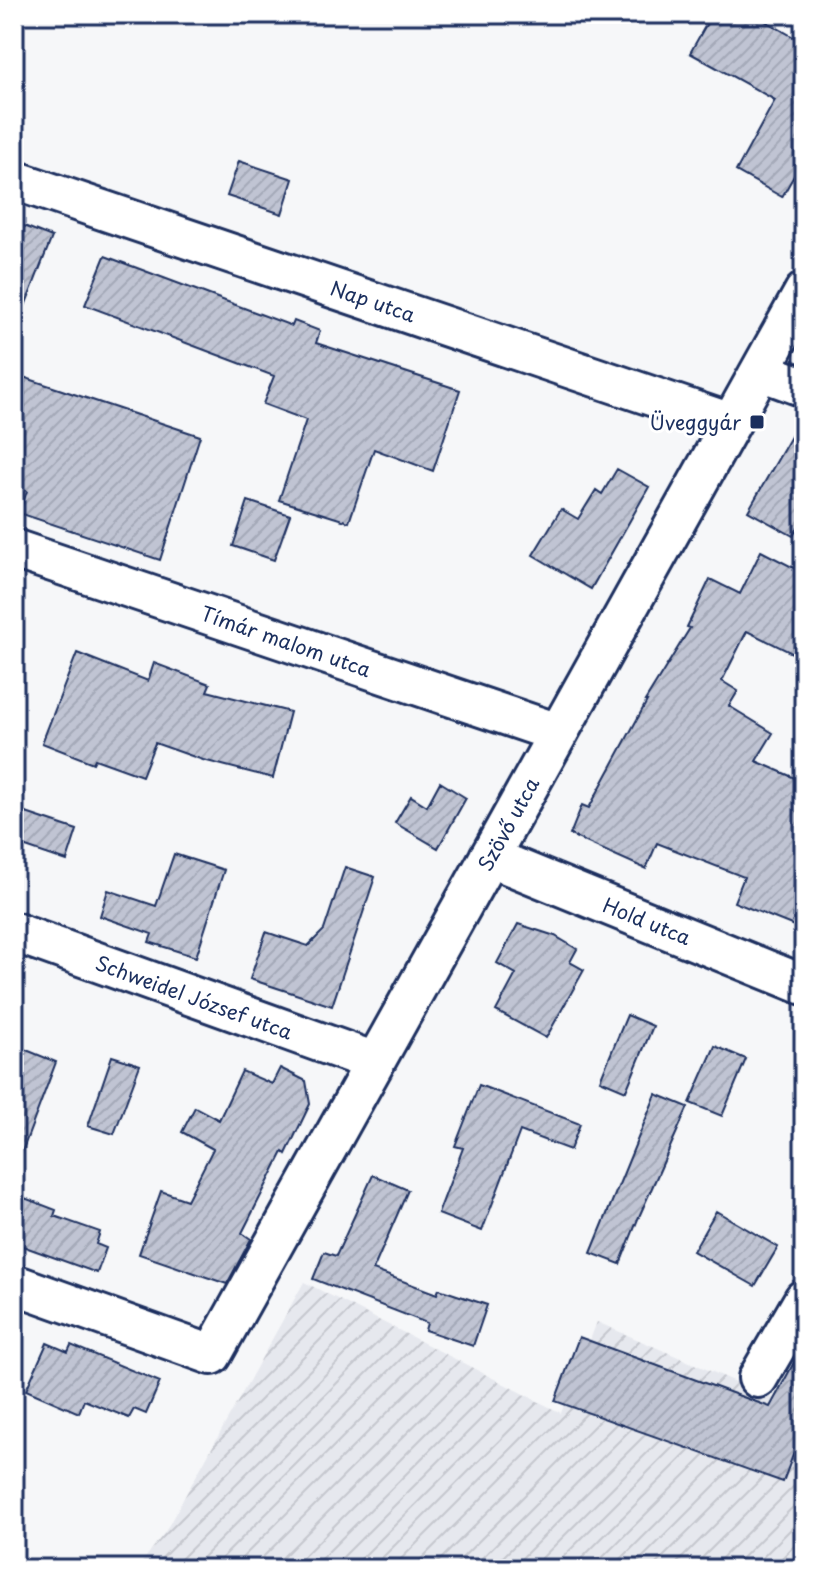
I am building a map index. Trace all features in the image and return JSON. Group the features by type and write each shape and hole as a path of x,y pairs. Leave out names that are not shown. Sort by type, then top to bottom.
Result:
{"street":[{"name":"Nap utca","path":"14,180 731,423"},
{"name":"Szövő utca","path":"14,1284 212,1355 804,292"},
{"path":"760,371 804,387"},
{"name":"Tímár malom utca","path":"14,549 558,733"},
{"name":"Hold utca","path":"489,857 804,985"},
{"name":"Schweidel József utca","path":"14,932 375,1062"},
{"path":"758,1378 804,1299"}],"shaded area":[{"path":"304,1282 561,1413 597,1322 804,1409 804,1569 137,1569 165,1532"}],"building":[{"path":"712,14 753,14 804,43 804,158 782,197 736,171 775,100 690,53"},
{"path":"239,161 293,179 282,214 227,196"},
{"path":"14,222 52,237 16,329 14,328"},
{"path":"105,256 292,326 294,321 320,331 316,343 460,390 433,471 374,449 349,522 279,500 306,420 263,404 274,376 85,305"},
{"path":"14,374 200,436 160,560 19,513 27,491 14,489"},
{"path":"804,414 804,517 793,536 748,511"},
{"path":"617,469 649,487 591,589 533,555 561,509 578,519 596,490 602,494"},
{"path":"248,501 290,515 274,560 233,546"},
{"path":"761,551 804,573 804,659 747,631 722,681 738,691 729,706 773,733 756,761 804,782 804,930 734,902 744,877 657,843 646,869 570,835 582,805 589,808 645,701 690,628 687,627 710,579 740,594"},
{"path":"77,653 148,681 154,663 210,684 207,691 290,712 273,778 203,760 155,743 142,776 95,759 93,763 42,743"},
{"path":"440,782 466,798 438,848 395,823 411,796 427,806"},
{"path":"14,809 77,830 67,861 14,843"},
{"path":"174,854 224,870 196,957 149,942 152,934 100,916 108,890 156,906"},
{"path":"345,867 375,877 332,1006 250,979 266,932 308,946 324,930"},
{"path":"518,924 555,936 577,949 570,962 584,970 546,1038 496,1011 516,974 497,963"},
{"path":"627,1015 653,1026 626,1091 600,1080"},
{"path":"14,1045 56,1062 17,1165 14,1164"},
{"path":"715,1046 746,1059 722,1116 690,1103"},
{"path":"112,1056 140,1065 114,1134 88,1126"},
{"path":"280,1068 306,1081 310,1104 242,1233 251,1239 227,1284 139,1254 161,1191 187,1200 213,1149 182,1132 195,1107 219,1120 242,1071 272,1084"},
{"path":"479,1085 580,1124 570,1150 520,1131 482,1231 438,1214 463,1148 455,1146"},
{"path":"656,1094 688,1107 620,1264 591,1253"},
{"path":"373,1175 408,1190 373,1270 437,1294 439,1289 487,1305 473,1346 425,1330 427,1323 313,1279 324,1252 336,1256"},
{"path":"14,1194 56,1210 54,1216 100,1232 96,1244 106,1248 97,1273 14,1243"},
{"path":"716,1211 778,1247 755,1286 693,1251"},
{"path":"579,1337 770,1407 804,1344 804,1425 783,1482 555,1401"},
{"path":"47,1343 68,1352 71,1345 160,1382 146,1414 134,1409 129,1418 84,1400 79,1413 26,1390"}],"place":[{"name":"Üveggyár","path":"757,422"}]}
